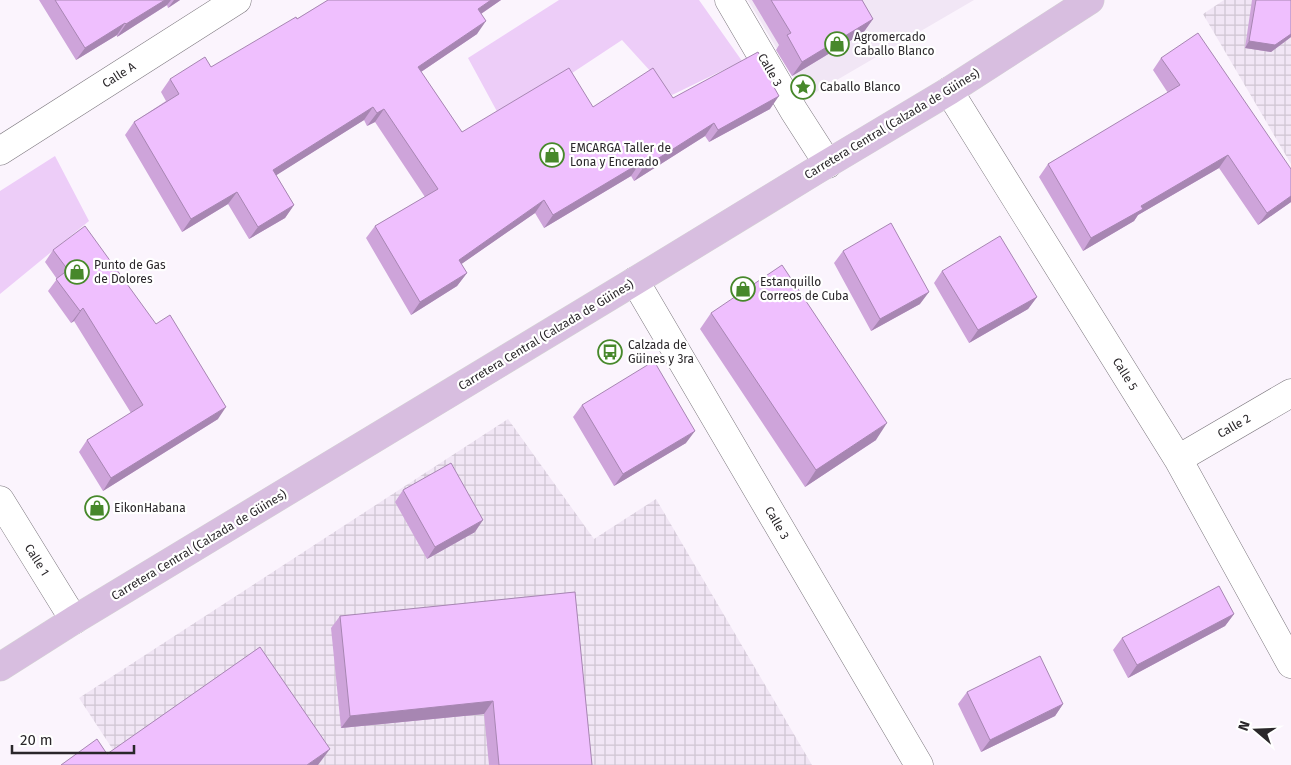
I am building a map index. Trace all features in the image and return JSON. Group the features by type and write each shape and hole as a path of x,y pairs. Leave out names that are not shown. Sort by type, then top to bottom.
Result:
{"main road":[{"name":"Carretera Central (Calzada de Güines)","path":"0,667 74,620 949,91 1090,0"}],"street":[{"name":"Calle A","path":"0,151 237,0"},
{"name":"Calle 3","path":"729,0 794,111 828,164"},
{"name":"Calle 5","path":"949,91 1178,459 1291,664"},
{"name":"Calle 3","path":"635,281 919,765"},
{"name":"Calle 2","path":"1178,459 1291,393"},
{"name":"Calle 1","path":"0,500 74,620"}],"shaded area":[{"path":"559,0 699,0 742,61 672,95 622,40 560,81 500,117 468,58"},
{"name":"Agromercado Caballo Blanco","path":"748,0 974,0 806,98"},
{"path":"1224,0 1291,0 1291,164 1203,14"},
{"path":"55,156 89,221 0,294 0,191"},
{"path":"508,419 594,539 656,499 812,765 123,765 79,698"}],"building":[{"path":"55,0 165,0 85,48"},
{"path":"328,0 491,0 478,9 486,21 418,67 462,132 569,68 593,107 653,68 673,98 758,52 774,80 771,82 779,96 718,130 714,123 643,168 640,163 553,215 544,200 459,260 467,273 420,302 375,226 438,189 384,109 377,113 373,107 273,170 294,205 258,227 237,192 191,219 134,122 179,94 170,79 205,57 211,67"},
{"path":"771,0 862,0 873,19 802,62 787,35 791,33"},
{"path":"1256,0 1291,0 1291,34 1275,45 1249,41"},
{"path":"1198,33 1291,169 1291,196 1267,213 1228,155 1141,206 1143,209 1091,238 1048,164 1180,85 1161,58"},
{"path":"891,223 929,292 880,319 843,251"},
{"path":"85,226 156,324 170,315 226,407 111,478 87,440 143,405 83,308 80,311 56,279 68,270 53,250"},
{"path":"1000,236 1037,297 978,330 942,271"},
{"path":"782,265 887,423 816,470 711,313"},
{"path":"654,361 695,431 623,474 582,405"},
{"path":"451,463 483,520 435,547 403,490"},
{"path":"1219,586 1234,614 1137,665 1122,638"},
{"path":"575,592 592,765 499,765 493,701 350,716 340,616"},
{"path":"260,647 330,749 307,765 61,765 97,739 107,754"},
{"path":"1040,656 1063,704 990,740 967,692"}],"place":[{"name":"Agromercado Caballo Blanco","path":"837,44"},
{"name":"Caballo Blanco","path":"803,87"},
{"name":"EMCARGA Taller de Lona y Encerado","path":"552,155"},
{"name":"Punto de Gas de Dolores","path":"77,272"},
{"name":"Estanquillo Correos de Cuba","path":"743,289"},
{"name":"Calzada de Güines y 3ra","path":"610,352"},
{"name":"EikonHabana","path":"97,508"}]}
